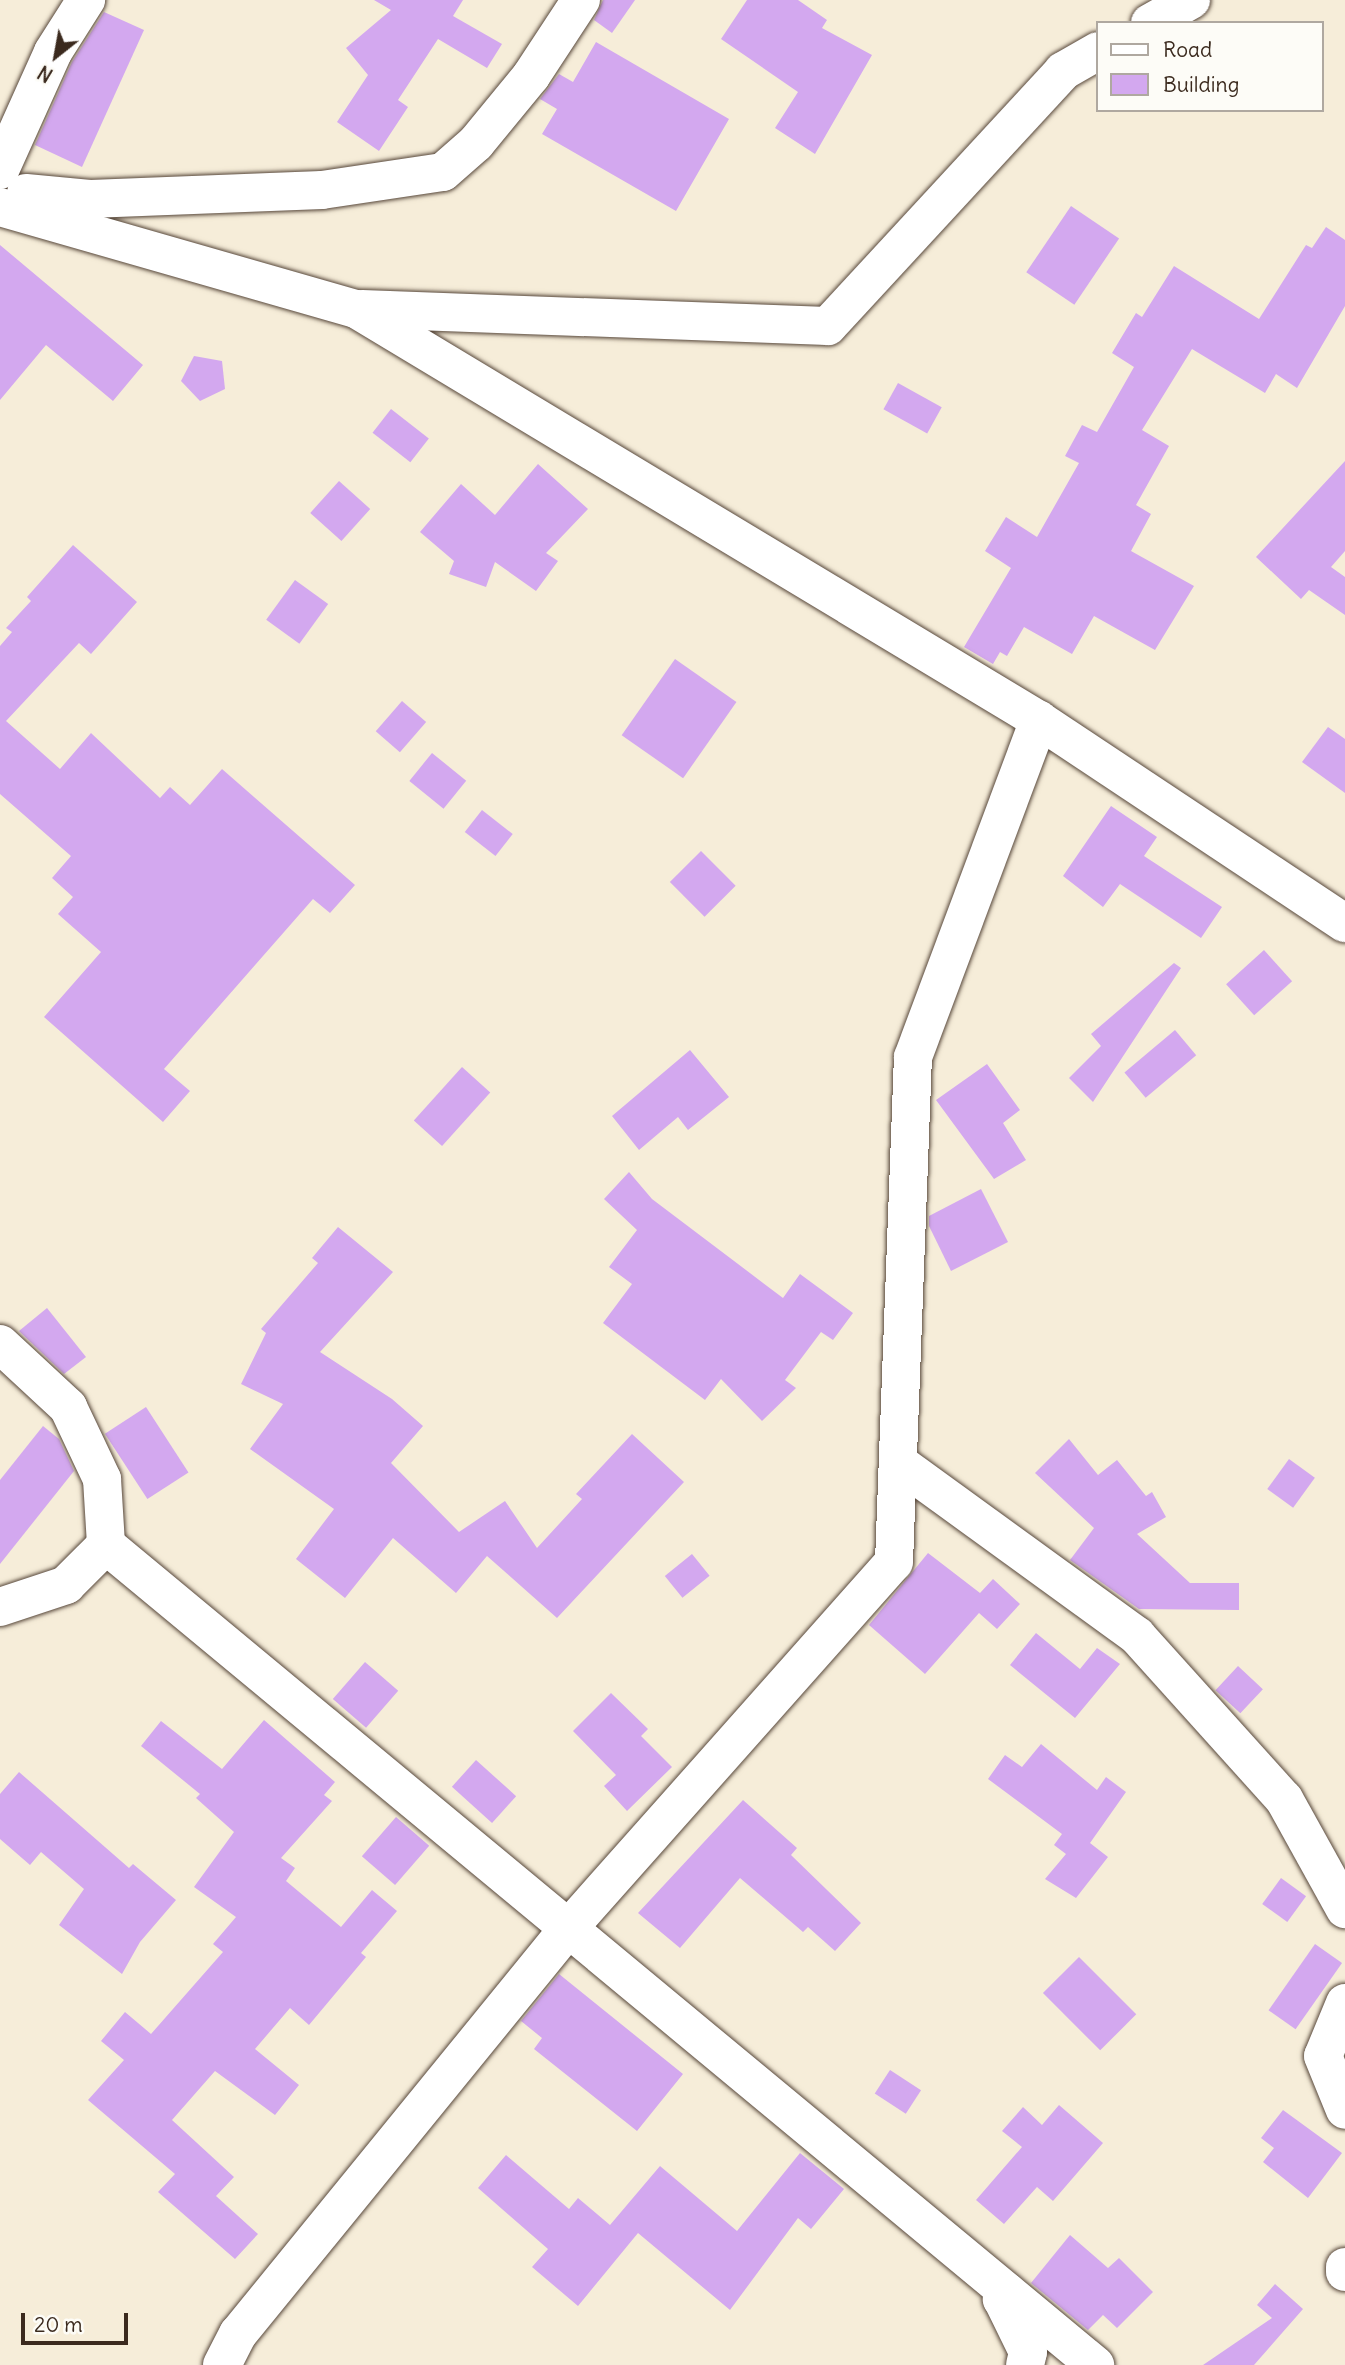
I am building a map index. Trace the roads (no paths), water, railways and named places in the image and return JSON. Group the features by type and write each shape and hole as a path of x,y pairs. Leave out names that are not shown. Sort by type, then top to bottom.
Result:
{"street":[{"path":"0,170 53,52 86,0"},
{"path":"0,191 90,199 323,190 443,172 476,144 531,76 581,0"},
{"path":"1154,21 1191,0"},
{"path":"0,207 356,309 828,326 1063,71 1096,52"},
{"path":"356,309 1039,720 1345,923"},
{"path":"222,2365 238,2334 567,1930 894,1562 913,1057 1039,720"},
{"path":"0,1344 68,1407 102,1479 106,1545 567,1930 1095,2365"},
{"path":"899,1463 1137,1636 1284,1799 1345,1909"},
{"path":"0,1607 66,1585 106,1545"},
{"path":"1345,2003 1323,2056 1345,2110"},
{"path":"1345,2267 1345,2272"},
{"path":"1007,2292 1002,2299 1027,2352 1025,2365"}]}
